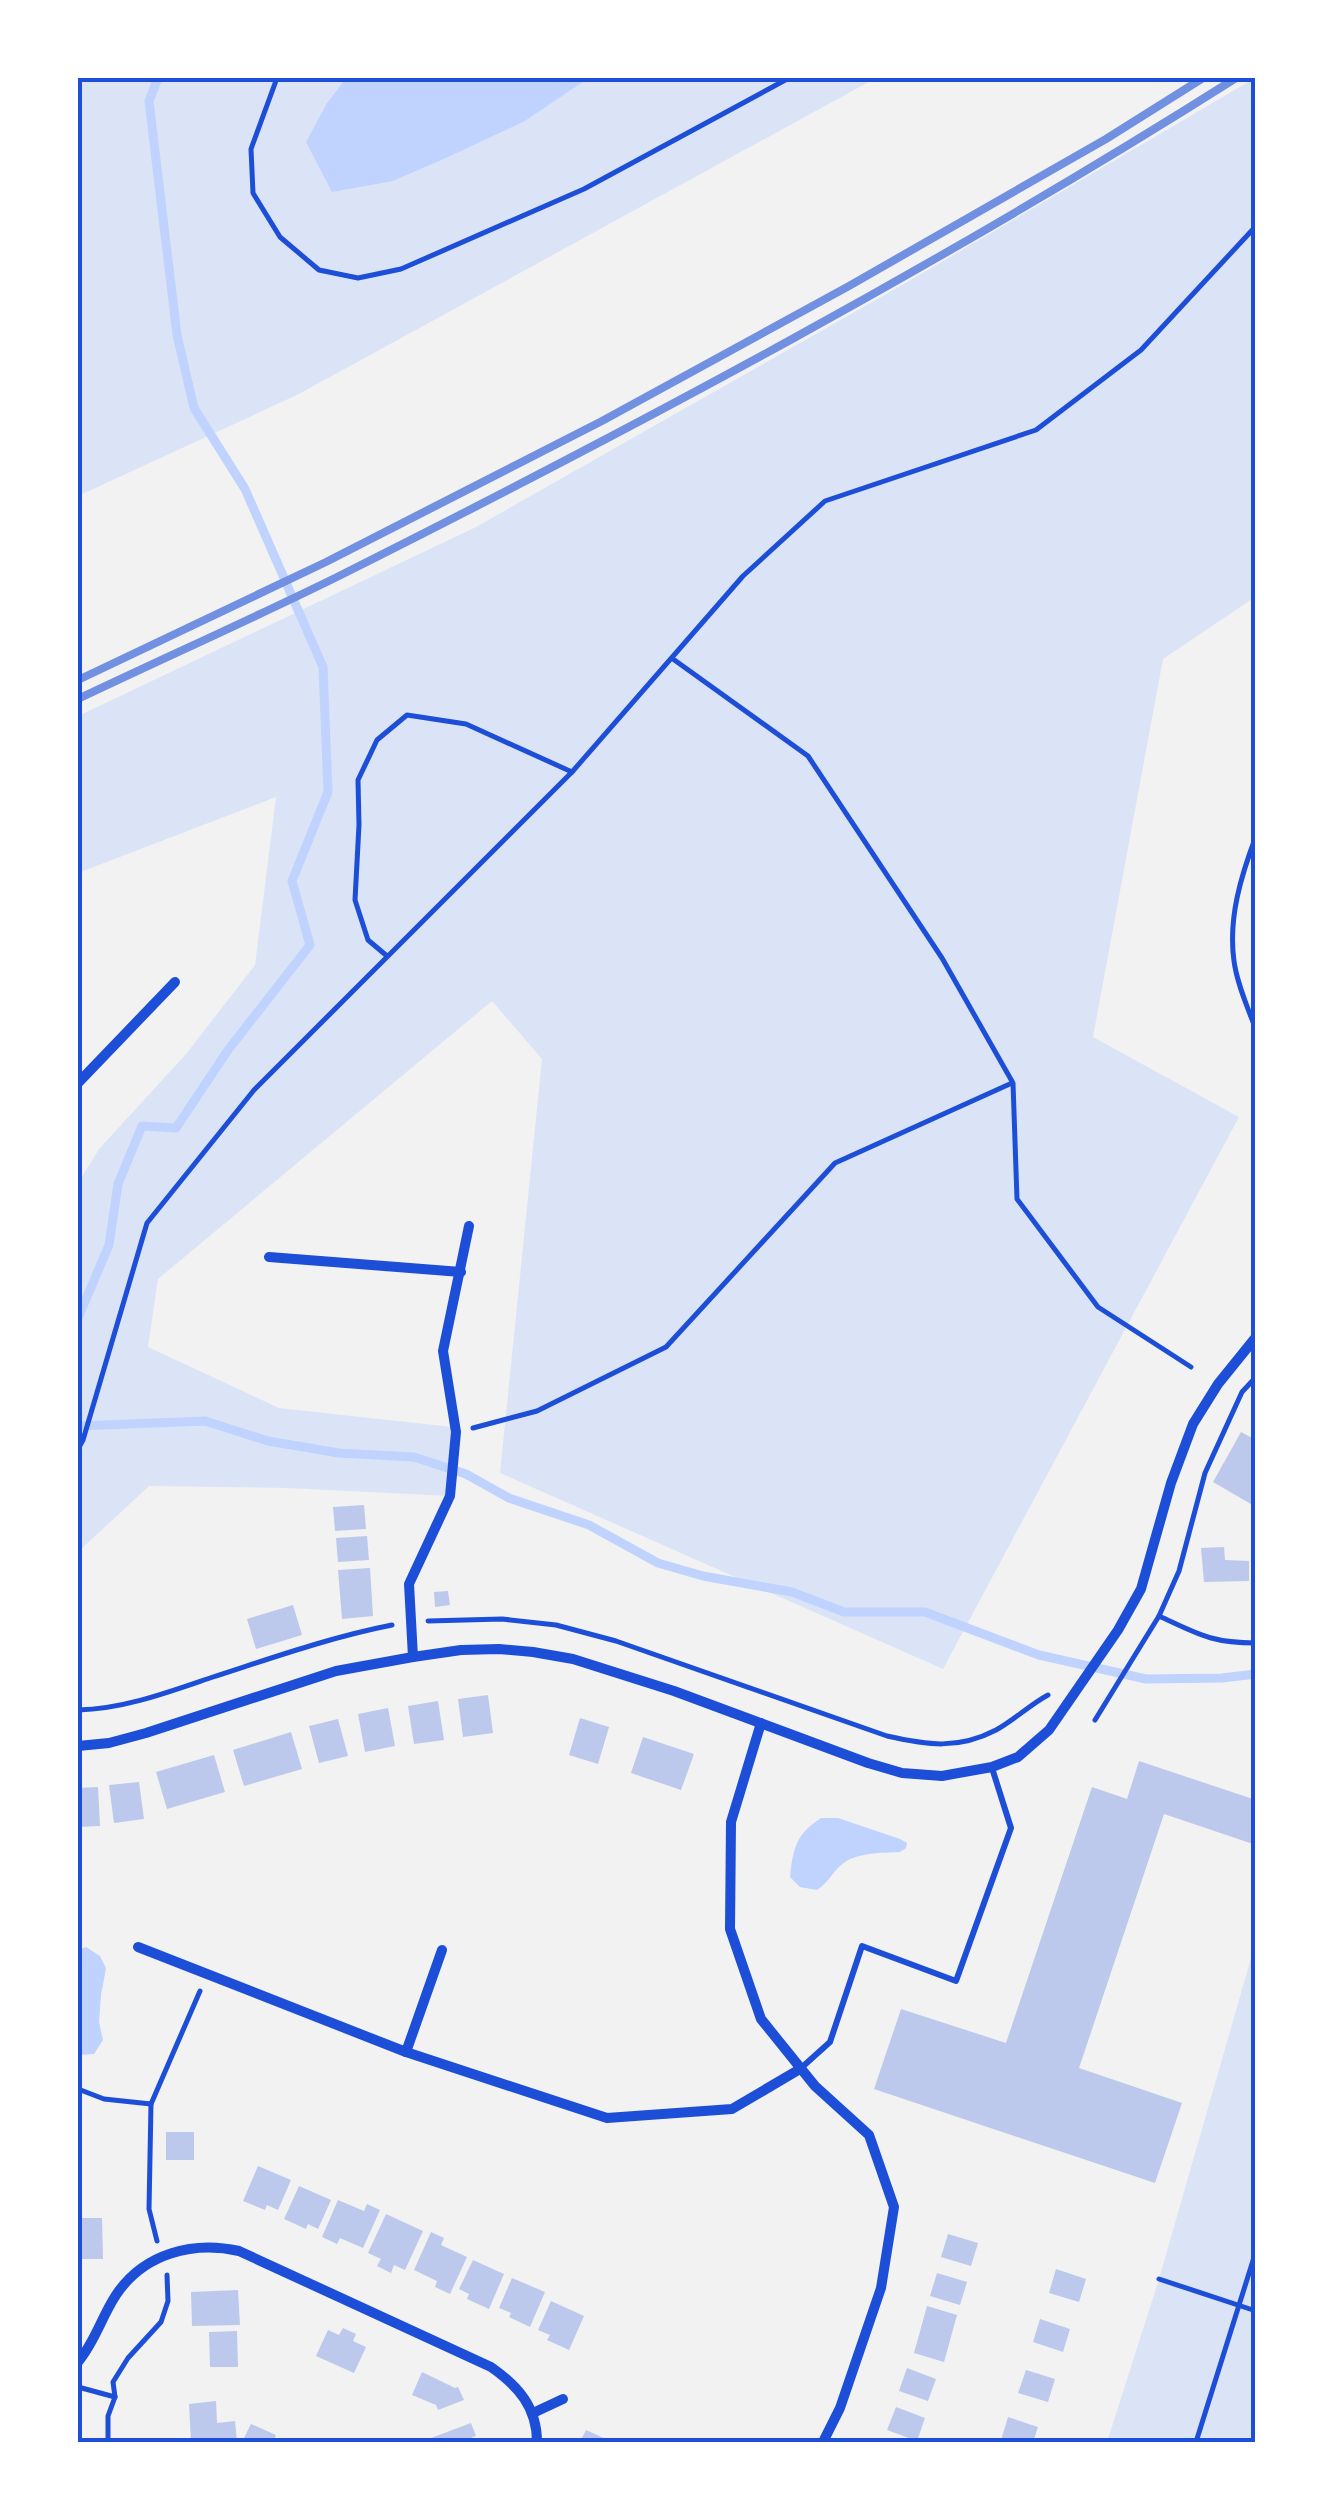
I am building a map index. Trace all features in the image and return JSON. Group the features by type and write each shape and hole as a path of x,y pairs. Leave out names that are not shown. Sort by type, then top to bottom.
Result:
{"street":[{"path":"78,1083 175,982"},
{"path":"414,1657 409,1584 450,1496 456,1432 443,1351 468,1226"},
{"path":"269,1257 461,1272"},
{"path":"78,1746 146,1733 336,1671 414,1657 498,1649 590,1664 902,1773 942,1776 992,1767 1018,1757 1050,1730 1118,1630 1141,1589 1170,1483 1193,1424 1256,1336"},
{"path":"761,1723 731,1822 730,1930 761,2019 800,2069 869,2134 894,2208 881,2288 840,2408 823,2442"},
{"path":"138,1948 406,2052 607,2118 732,2110 800,2069"},
{"path":"406,2052 442,1950"},
{"path":"78,2362 132,2274 162,2256 199,2247 220,2247 240,2252 491,2366 523,2395 533,2413 536,2442"},
{"path":"533,2413 563,2398"}],"lane":[{"path":"800,2069 830,2042 862,1946 956,1981 1011,1828 992,1767"}],"path":[{"path":"277,78 251,149 253,193 280,237 319,270 358,278 400,269 584,189 789,78"},
{"path":"78,1449 147,1223 254,1090 572,772 743,576 824,501 1036,430 1141,350 1256,226"},
{"path":"673,659 808,756 942,958 1013,1083 1017,1199 1098,1307 1191,1367"},
{"path":"388,957 368,940 355,900 358,780 377,740 406,715 466,724 572,772"},
{"path":"1256,836 1242,871 1233,916 1234,963 1256,1030"},
{"path":"456,1432 537,1411 666,1347 835,1163 1013,1083"},
{"path":"1095,1720 1159,1616 1179,1571 1205,1474 1242,1392 1256,1376"},
{"path":"1159,1616 1218,1641 1256,1643"},
{"path":"436,1620 502,1618 556,1624 616,1641 887,1736 926,1745 960,1744 994,1732 1047,1695 1070,1702"},
{"path":"78,1710 106,1709 170,1692 337,1637 391,1625"},
{"path":"108,2442 108,2416 116,2397 114,2382 128,2358 161,2322 168,2300 168,2280 149,2208 152,2104 207,1974"},
{"path":"78,2090 104,2099 152,2104"},
{"path":"1196,2442 1256,2251"},
{"path":"1160,2279 1256,2310"},
{"path":"78,2387 116,2397"}],"shaded area":[{"path":"78,78 346,78 327,103 525,121 589,78 876,78 297,395 78,496"},
{"path":"1255,78 1255,597 1163,659 1093,1037 1239,1117 943,1669 500,1473 542,1059 492,1001 158,1279 148,1347 279,1408 452,1427 449,1496 149,1486 78,1552 78,1183 99,1149 186,1054 255,965 276,797 78,873 78,716 476,527 904,284"},
{"path":"1255,1944 1255,2442 1107,2442 1159,2279"}],"water":[{"path":"346,78 589,78 525,121 448,157 393,181 332,192 306,142"},
{"path":"821,1818 838,1818 900,1839 907,1843 906,1848 854,1858 841,1865 817,1890 800,1887 790,1877 795,1850 801,1836"},
{"path":"86,1947 100,1956 106,1968 99,2022 103,2040 94,2054 78,2055 78,1950"}],"building":[{"path":"1241,1432 1256,1440 1256,1507 1213,1482"},
{"path":"364,1505 366,1529 335,1531 333,1507"},
{"path":"367,1536 369,1560 338,1562 336,1538"},
{"path":"1224,1547 1225,1560 1249,1561 1249,1581 1204,1582 1201,1548"},
{"path":"370,1568 373,1616 342,1619 338,1570"},
{"path":"448,1591 450,1605 435,1607 434,1592"},
{"path":"293,1605 302,1635 256,1649 247,1619"},
{"path":"488,1695 493,1733 463,1737 458,1699"},
{"path":"438,1701 444,1740 414,1744 408,1706"},
{"path":"388,1708 395,1746 365,1752 358,1714"},
{"path":"580,1718 609,1727 598,1764 569,1755"},
{"path":"338,1719 348,1756 319,1763 309,1726"},
{"path":"291,1732 302,1769 244,1786 233,1750"},
{"path":"643,1737 694,1754 681,1790 631,1773"},
{"path":"214,1755 225,1792 167,1809 156,1772"},
{"path":"1139,1761 1256,1800 1256,1845 1164,1814 1079,2068 1182,2103 1155,2183 874,2089 901,2009 1006,2043 1092,1787 1127,1799"},
{"path":"139,1782 144,1819 114,1823 109,1785"},
{"path":"98,1787 100,1826 78,1827 78,1788"},
{"path":"166,2132 194,2132 194,2160 166,2160"},
{"path":"258,2166 291,2180 278,2210 267,2205 265,2210 243,2201"},
{"path":"299,2186 331,2200 318,2229 308,2224 306,2229 284,2219"},
{"path":"338,2200 364,2211 367,2204 380,2210 363,2248 340,2238 337,2244 322,2237"},
{"path":"386,2214 423,2231 405,2270 394,2265 391,2273 377,2266 381,2259 368,2253"},
{"path":"78,2218 102,2218 103,2259 78,2259"},
{"path":"431,2232 444,2238 441,2245 467,2257 450,2294 435,2287 437,2281 414,2270"},
{"path":"948,2234 978,2243 971,2266 941,2257"},
{"path":"473,2260 504,2274 489,2309 467,2299 469,2294 459,2289"},
{"path":"1056,2269 1086,2279 1079,2302 1049,2293"},
{"path":"937,2273 967,2282 960,2305 930,2296"},
{"path":"512,2278 545,2292 530,2327 499,2308"},
{"path":"238,2290 240,2325 192,2326 191,2292"},
{"path":"551,2301 584,2316 569,2350 547,2340 550,2335 538,2330"},
{"path":"927,2306 957,2315 944,2362 914,2353"},
{"path":"1040,2319 1070,2329 1063,2352 1033,2342"},
{"path":"343,2328 356,2334 353,2341 366,2347 354,2373 316,2356 328,2330 339,2335"},
{"path":"237,2331 238,2367 210,2367 209,2332"},
{"path":"907,2368 936,2379 928,2401 899,2391"},
{"path":"1026,2370 1055,2379 1048,2402 1018,2393"},
{"path":"422,2372 458,2387 464,2400 438,2410 436,2405 412,2395"},
{"path":"216,2401 217,2423 235,2421 237,2442 191,2442 189,2404"},
{"path":"896,2407 925,2418 917,2441 887,2430"},
{"path":"1008,2417 1038,2427 1033,2442 1001,2440"},
{"path":"471,2423 474,2442 432,2442 431,2438"},
{"path":"251,2424 276,2435 273,2442 242,2442"},
{"path":"586,2430 608,2440 607,2442 580,2442"}],"waterway":[{"path":"78,1318 109,1245 118,1184 142,1126 176,1128 228,1050 310,945 292,881 328,792 323,667 245,489 194,408 177,335 149,101 158,78"},
{"path":"78,1426 205,1421 268,1441 339,1453 414,1457 466,1474 509,1498 589,1525 658,1563 703,1576 792,1592 844,1612 925,1612 1039,1655 1146,1679 1256,1674"}],"railway":[{"path":"78,680 326,562 602,421 849,286 1106,139 1203,78"},
{"path":"78,699 337,577 680,400 1017,212 1236,78"}]}
